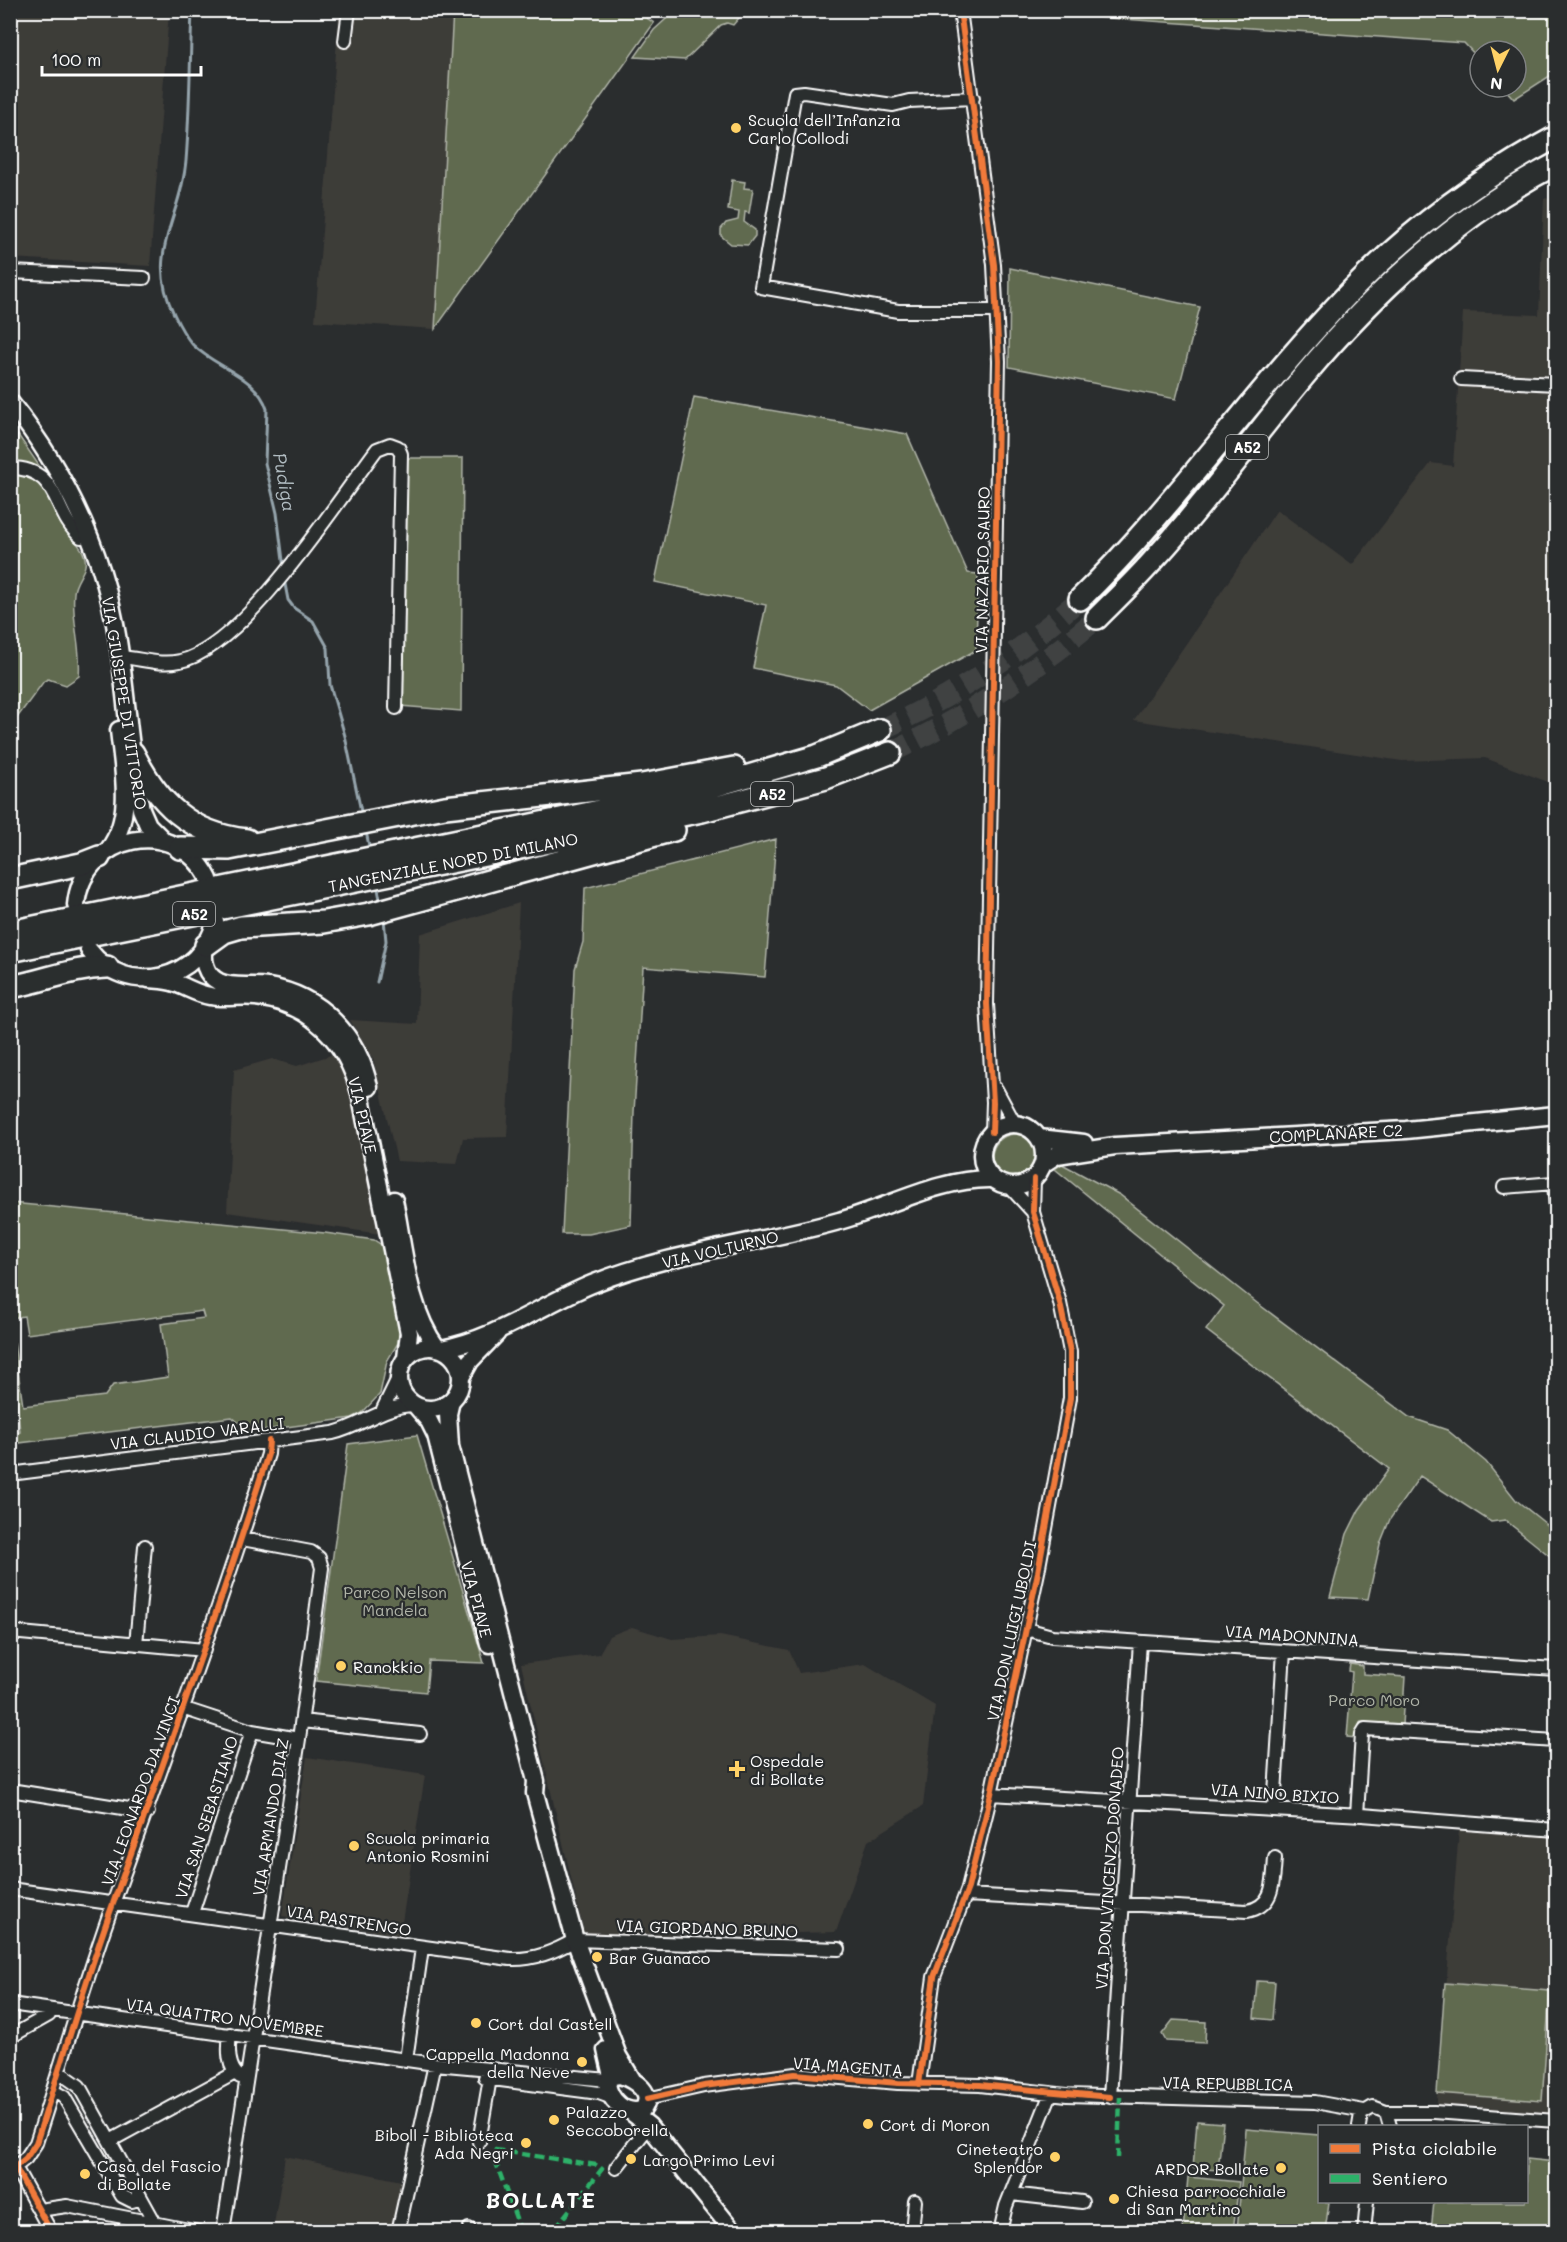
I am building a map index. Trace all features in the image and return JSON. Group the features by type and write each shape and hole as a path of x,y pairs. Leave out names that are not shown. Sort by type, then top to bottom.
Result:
{"highway":[{"name":"A52","path":"1080,599 1163,513 1290,358 1365,277 1441,211 1499,170 1557,137"},
{"name":"A52","path":"1097,618 1158,556 1304,375 1366,309 1457,228 1515,188 1557,164"},
{"name":"TANGENZIALE NORD DI MILANO","path":"266,842 495,799 688,777 880,730 817,756 698,791 381,867"},
{"path":"133,753 157,795 190,822 231,839 266,842"},
{"name":"TANGENZIALE NORD DI MILANO","path":"10,951 381,867 755,799 826,778 890,753 830,784 792,797 369,914 324,922 232,929 206,946"},
{"path":"172,845 218,850 266,842"},
{"path":"10,879 81,864 104,853"},
{"name":"TANGENZIALE NORD DI MILANO","path":"10,932 357,872"},
{"path":"10,987 43,981 74,969 107,967"}],"street":[{"path":"345,41 349,10"},
{"name":"VIA NAZARIO SAURO","path":"960,10 994,265 999,361 987,1025 993,1080 992,1132"},
{"path":"973,99 909,101 898,105 804,92 795,93 762,287 898,311 997,311"},
{"path":"10,272 144,278"},
{"path":"1461,379 1557,384"},
{"name":"VIA GIUSEPPE DI VITTORIO","path":"10,402 55,465 90,534 110,600 143,815 152,831 195,860 209,879"},
{"name":"VIA GIUSEPPE DI VITTORIO","path":"10,417 46,468 81,537 88,552 102,610 123,768 123,817 119,835 81,882 76,905"},
{"path":"10,428 10,443"},
{"path":"120,657 172,663 196,656 228,633 277,583 377,449 387,444 398,447 402,460 396,708"},
{"path":"10,468 29,470 46,481 72,529 81,537"},
{"path":"104,853 136,840 172,845"},
{"path":"148,979 163,977 182,969 206,946 215,922"},
{"name":"VIA PIAVE","path":"206,946 205,964 213,979 227,985 273,988 302,998 335,1022 358,1051 367,1076 417,1310 424,1329 439,1348"},
{"path":"89,950 107,967"},
{"name":"VIA PIAVE","path":"107,967 127,977 175,983 210,996 249,996 278,1001 310,1016 337,1042 350,1061 360,1093 409,1333 406,1358"},
{"name":"VIA NAZARIO SAURO","path":"993,1080 1002,1104 1015,1124"},
{"name":"COMPLANARE C2","path":"1043,1164 1057,1155 1115,1146 1406,1130 1557,1115"},
{"path":"1015,1124 1029,1128 1038,1138 1044,1150 1043,1164 1034,1179 1022,1185 1009,1186 992,1179 984,1167 981,1153 992,1132 1005,1125 1015,1124"},
{"name":"COMPLANARE C2","path":"1038,1138 1115,1146"},
{"name":"VIA VOLTURNO","path":"946,1185 968,1168 981,1153"},
{"name":"VIA VOLTURNO","path":"439,1348 500,1330 545,1305 592,1284 632,1270 838,1222 946,1185 972,1179 992,1179"},
{"name":"VIA DON LUIGI UBOLDI","path":"919,2084 934,1977 966,1895 991,1794 1026,1629 1070,1398 1070,1352 1060,1303 1034,1212 1034,1179"},
{"path":"1504,1187 1554,1183 1557,1210"},
{"name":"VIA DON LUIGI UBOLDI","path":"1009,1186 1034,1212"},
{"name":"VIA VOLTURNO","path":"461,1377 470,1361 500,1330"},
{"path":"383,1409 406,1358 417,1349 439,1348 456,1360 461,1377 459,1390 451,1401 435,1409 415,1406 401,1390 399,1376"},
{"name":"VIA PIAVE","path":"451,1401 448,1414 450,1446 536,1781 534,1793"},
{"name":"VIA PIAVE","path":"415,1406 429,1421 436,1435 526,1783 534,1793 575,1940 584,1959 618,2056 633,2081 644,2090 641,2105"},
{"name":"VIA CLAUDIO VARALLI","path":"10,1474 349,1429 383,1409 415,1406"},
{"name":"VIA LEONARDO DA VINCI","path":"13,2163 33,2150 113,1902 148,1812 242,1539 268,1454 269,1441"},
{"name":"VIA ARMANDO DIAZ","path":"223,2232 302,1721 322,1568 319,1558 311,1552 242,1539"},
{"path":"136,1644 145,1546"},
{"name":"VIA MADONNINA","path":"1026,1629 1052,1636 1557,1669"},
{"path":"10,1632 204,1650"},
{"name":"VIA DON VINCENZO DONADEO","path":"1115,2097 1140,1642"},
{"path":"1274,1809 1284,1651"},
{"path":"184,1709 252,1731 299,1739"},
{"path":"302,1721 420,1734"},
{"path":"1357,1815 1362,1734 1365,1729 1557,1741"},
{"name":"VIA SAN SEBASTIANO","path":"192,1913 252,1731"},
{"path":"10,1791 148,1812"},
{"name":"VIA NINO BIXIO","path":"991,1794 1274,1809 1557,1830"},
{"path":"966,1895 1251,1911 1263,1905 1270,1897 1275,1858"},
{"name":"VIA PASTRENGO","path":"10,1889 270,1924 422,1948 519,1959 554,1952 575,1940"},
{"name":"VIA PIAVE","path":"575,1940 576,1961 606,2047 606,2083"},
{"name":"VIA GIORDANO BRUNO","path":"575,1940 839,1949"},
{"name":"VIA PASTRENGO","path":"406,2060 422,1948"},
{"name":"VIA QUATTRO NOVEMBRE","path":"10,2004 435,2064 606,2083 599,2093 490,2078 435,2064"},
{"path":"10,2037 49,2015 51,2010"},
{"path":"230,2034 229,2057 235,2073 247,2081"},
{"path":"398,2232 435,2064"},
{"path":"59,2072 79,2086 158,2227"},
{"path":"110,2141 235,2073"},
{"name":"VIA MAGENTA","path":"641,2105 697,2087 795,2073 919,2084 980,2085 1115,2097"},
{"path":"633,2081 620,2075 606,2083 621,2107 641,2105 649,2126 734,2232"},
{"path":"479,2142 490,2078"},
{"path":"53,2091 64,2097 122,2196 128,2200 141,2198"},
{"path":"1000,2232 1011,2194 1051,2093"},
{"name":"VIA REPUBBLICA","path":"1115,2097 1280,2100 1335,2106 1361,2120 1378,2107 1389,2121"},
{"path":"1389,2121 1428,2112 1557,2121"},
{"path":"616,2168 649,2126"},
{"path":"13,2163 51,2232"},
{"path":"1011,2194 1082,2202"},
{"path":"912,2232 915,2201"},
{"path":"1364,2232 1367,2203"},
{"path":"39,2210 67,2206 158,2227 199,2232"}],"shaded area":[{"path":"10,11 169,11 150,266 11,258"},
{"path":"280,11 453,11 435,329 315,321 339,14"},
{"path":"1544,198 1556,200 1556,785 1485,758 1402,761 1134,720 1277,510 1352,565 1431,463 1453,466 1463,312 1539,315"},
{"path":"519,903 507,1137 463,1138 457,1164 397,1161 373,1058 350,1020 417,1024 420,934"},
{"path":"337,1053 345,1064 381,1234 227,1212 234,1070 272,1059 297,1066"},
{"name":"Ospedale di Bollate","path":"632,1627 672,1639 720,1636 789,1650 799,1673 865,1664 935,1706 923,1806 868,1841 836,1932 720,1935 584,1933 521,1664 599,1654 609,1636"},
{"name":"Scuola primaria Antonio Rosmini","path":"307,1757 425,1775 400,1935 282,1916"},
{"path":"1460,1818 1556,1824 1556,2120 1436,2111"},
{"path":"285,2156 401,2181 391,2231 273,2231"}],"green space":[{"path":"676,10 745,11 733,25 727,23 721,25 685,60 635,57 654,30"},
{"path":"453,11 636,11 654,23 435,329"},
{"path":"1009,11 1556,11 1556,72 1528,90 1528,39 1468,39 1468,47 1464,43"},
{"path":"732,180 745,182 744,188 753,189 749,213 745,212 744,222 755,230 755,236 748,245 731,244 721,236 721,229 726,223 738,220 739,212 728,210"},
{"path":"1010,268 1200,307 1176,399 1009,367"},
{"path":"694,397 907,434 968,573 978,574 976,650 869,710 836,685 753,668 766,605 655,582"},
{"path":"18,435 40,467 39,469 11,464 11,454"},
{"path":"406,458 463,458 461,711 400,706"},
{"path":"10,473 39,479 62,522 82,550 85,560 84,570 75,588 73,603 80,666 79,676 66,685 48,679 44,681 11,726"},
{"path":"776,839 765,977 643,967 634,1112 631,1225 589,1234 562,1234 575,969 583,942 585,888"},
{"path":"1015,1134 1031,1141 1038,1157 1031,1173 1015,1180 999,1173 992,1157 999,1141"},
{"path":"1062,1164 1120,1195 1257,1303 1409,1417 1447,1430 1486,1462 1516,1500 1556,1532 1556,1561 1505,1520 1491,1522 1420,1476 1390,1519 1380,1544 1368,1599 1330,1597 1347,1534 1359,1510 1389,1469 1206,1330 1224,1306 1055,1169"},
{"path":"11,1203 325,1233 374,1240 386,1248 400,1326 398,1343 387,1361 380,1394 362,1413 352,1418 250,1432 232,1417 11,1444 12,1433 20,1432 11,1344 14,1343 23,1406 105,1396 113,1385 168,1377 161,1324 204,1318 202,1311 27,1334 24,1316 11,1318"},
{"name":"Parco Nelson Mandela","path":"417,1435 484,1663 429,1661 426,1692 316,1681 348,1444"},
{"name":"Parco Moro","path":"1350,1664 1363,1666 1363,1674 1405,1677 1402,1725 1360,1722 1356,1738 1347,1737 1352,1672 1349,1671"},
{"path":"1257,1981 1275,1982 1272,2020 1254,2018"},
{"path":"1445,1983 1550,1991 1542,2101 1437,2093"},
{"path":"1173,2020 1206,2022 1205,2043 1166,2041 1162,2034"},
{"path":"1197,2121 1223,2123 1218,2170 1193,2168"},
{"name":"ARDOR Bollate","path":"1246,2129 1318,2135 1318,2203 1329,2203 1325,2231 1237,2231"},
{"path":"1528,2159 1556,2162 1556,2231 1431,2231 1434,2203 1528,2203"},
{"name":"ARDOR Bollate","path":"1188,2177 1239,2182 1233,2231 1183,2231"}],"waterway":[{"name":"Pudiga","path":"192,10 186,161 183,182 163,255 166,293 178,322 193,345 245,380 262,398 267,409 265,463 277,513 284,569"},
{"name":"Pudiga","path":"284,579 288,600 294,608 313,621 328,648 330,685 345,736 362,816"},
{"name":"Pudiga","path":"366,831 370,851"},
{"name":"Pudiga","path":"377,884 381,904"},
{"name":"Pudiga","path":"377,982 386,941 384,919"}],"tunnel":[{"path":"880,730 961,688 1009,656 1080,599"},
{"path":"890,753 998,693 1049,657 1097,618"}],"marked path":[{"path":"1118,2158 1120,2097"},
{"path":"521,2232 494,2157 488,2156 495,2150 596,2165 602,2169 552,2232"}],"cycle path":[{"path":"960,10 994,265 999,361 987,1004 993,1102 992,1132"},
{"path":"919,2084 934,1977 968,1888 991,1794 1038,1572 1070,1398 1070,1352 1060,1303 1033,1212 1034,1179"},
{"path":"51,2232 15,2167 26,2158 36,2143 103,1931 232,1567 268,1454 269,1441"},
{"path":"647,2099 704,2086 795,2074 898,2083 980,2085 1110,2097"}],"place":[{"name":"Scuola dell’Infanzia Carlo Collodi","path":"736,128"},
{"name":"Ranokkio","path":"341,1666"},
{"name":"Ospedale di Bollate","path":"737,1769"},
{"name":"Scuola primaria Antonio Rosmini","path":"354,1846"},
{"name":"Bar Guanaco","path":"597,1957"},
{"name":"Cort dal Castell","path":"476,2023"},
{"name":"Cappella Madonna della Neve","path":"582,2062"},
{"name":"Palazzo Seccoborella","path":"554,2120"},
{"name":"Cort di Moron","path":"868,2124"},
{"name":"Biboll - Biblioteca Ada Negri","path":"526,2143"},
{"name":"Cineteatro Splendor","path":"1055,2157"},
{"name":"Largo Primo Levi","path":"631,2159"},
{"name":"ARDOR Bollate","path":"1281,2168"},
{"name":"Casa del Fascio di Bollate","path":"85,2174"},
{"name":"Chiesa parrocchiale di San Martino","path":"1114,2199"}],"district":[{"name":"BOLLATE","path":"541,2199"}]}
